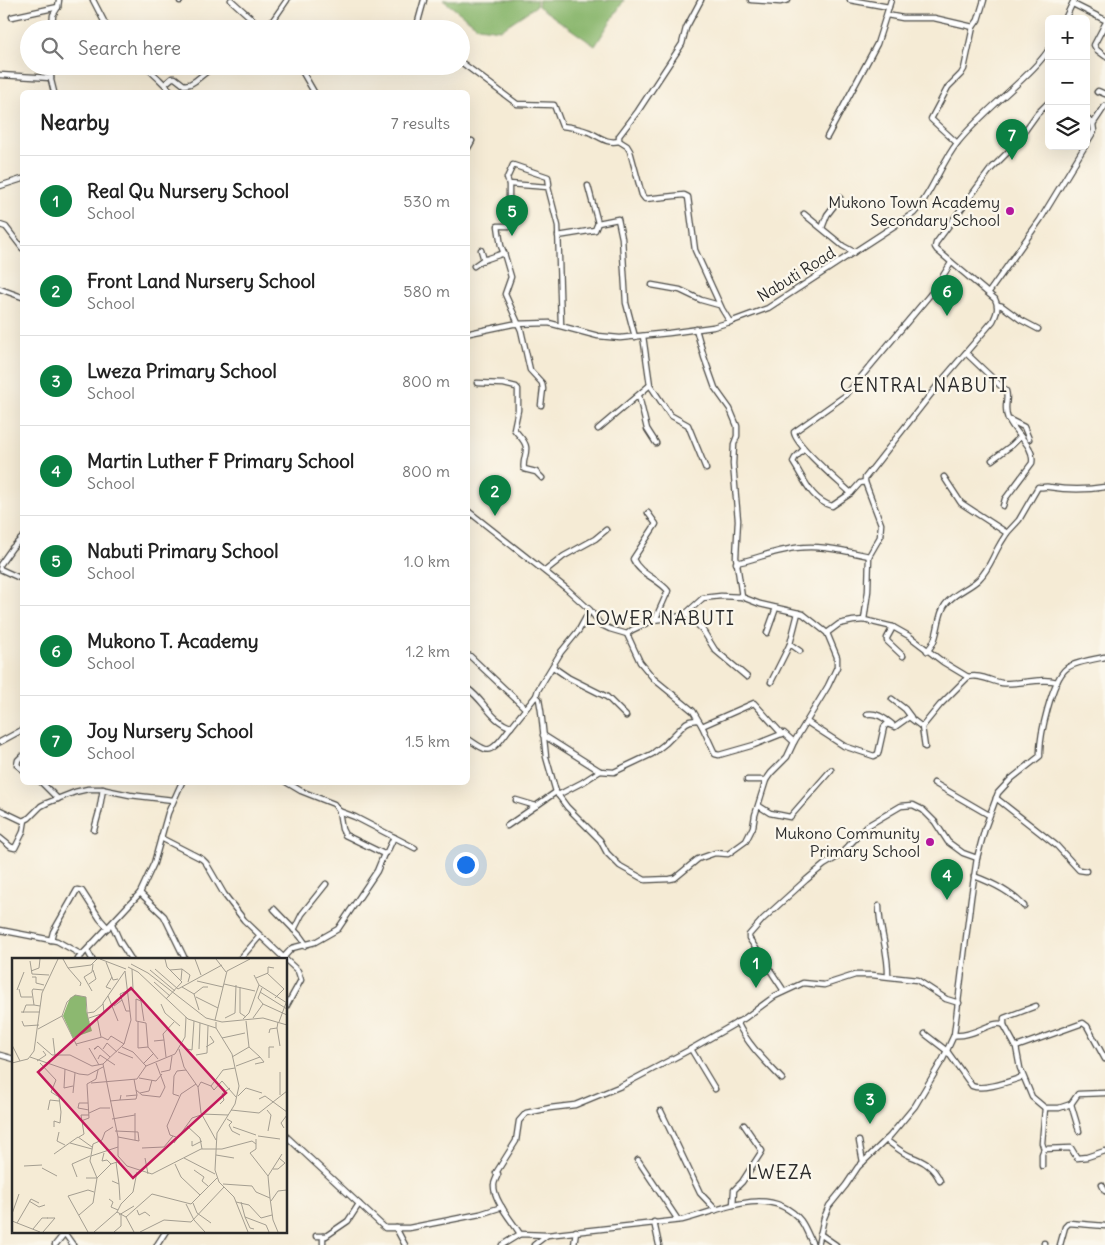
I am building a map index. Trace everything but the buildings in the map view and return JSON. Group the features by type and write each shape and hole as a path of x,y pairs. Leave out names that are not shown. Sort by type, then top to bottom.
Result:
{"street":[{"path":"53,20 59,0"},
{"path":"93,0 103,20"},
{"path":"231,0 254,20"},
{"path":"272,20 287,0"},
{"path":"418,20 424,0"},
{"path":"619,141 619,136 638,111 682,44 686,28 701,0"},
{"path":"751,0 768,2 788,0"},
{"path":"850,0 889,7"},
{"path":"827,137 877,44 891,0"},
{"path":"957,143 931,119 948,86 964,69 973,27 978,20 984,0"},
{"path":"1067,15 1073,2 1105,22 1094,45 1105,56"},
{"path":"12,17 58,7"},
{"path":"887,14 903,18 934,18 973,27"},
{"name":"Nabuti Road","path":"470,333 518,323 549,323 598,336 635,337 696,329 730,322 768,308 914,213 927,197 946,159 957,143 1045,54"},
{"path":"470,69 517,104 554,105 562,126 589,132 606,141 619,141 627,146 642,195 645,199 688,196 692,242 720,305 730,322"},
{"path":"154,75 170,90"},
{"path":"165,84 172,78 175,78 184,85 190,84 202,75"},
{"path":"304,75 313,90"},
{"path":"0,76 51,78 54,90"},
{"path":"1097,92 1105,94"},
{"path":"864,620 868,591 869,556 880,537 881,524 865,478 938,384 997,314 998,305 995,298 937,250 935,247 936,243 989,171 1014,146 1037,114 1046,105"},
{"path":"1093,124 1105,106"},
{"path":"1090,121 1093,124 1094,131 1090,138"},
{"path":"470,144 472,141"},
{"path":"989,292 1040,220 1083,150"},
{"path":"541,405 544,388 530,370 521,330 505,294 511,277 498,226 511,226 507,178 513,165 548,177 548,187 558,226 561,325"},
{"path":"0,186 20,180"},
{"path":"509,184 548,187"},
{"path":"558,236 595,230 598,223 588,186"},
{"path":"822,228 827,215 840,198"},
{"path":"804,214 843,246 854,252"},
{"path":"598,223 618,218 624,255 626,303 635,337"},
{"path":"0,225 6,227 20,245"},
{"path":"481,250 484,260"},
{"path":"474,266 484,260 504,253"},
{"path":"851,493 804,449 794,436 794,432 846,395 934,290 951,263"},
{"path":"652,285 680,290 701,300 720,305"},
{"path":"0,289 20,296"},
{"path":"998,305 1038,329"},
{"path":"696,329 716,388 730,409 737,426 733,464 738,520 736,563 742,597"},
{"path":"643,336 650,385 670,415 688,425 706,469"},
{"path":"966,353 1006,391 1005,408 1008,419 1012,428 1028,446 1033,456 1032,463 1003,506"},
{"path":"477,384 504,384 518,389 518,410 514,428 527,449 523,464 524,469 536,472 542,478"},
{"path":"598,428 650,385"},
{"path":"638,396 647,429 656,443"},
{"path":"1008,419 1024,427 1029,439"},
{"path":"992,460 1020,437"},
{"path":"804,449 795,458 794,462 808,489 818,498 832,506 851,493 860,483 865,482"},
{"path":"944,477 962,503 1007,533"},
{"path":"927,651 938,629 944,606 964,589 974,584 988,568 1007,533 1020,520 1038,487 1047,486 1057,489 1105,487"},
{"path":"470,512 545,571 590,610 600,624 627,634 642,665 668,692 690,708 702,726 713,751 719,755 754,745 782,734"},
{"path":"648,512 656,524 634,559 640,570 668,591 655,620"},
{"path":"545,571 564,556 595,539 606,530"},
{"path":"0,565 20,540"},
{"path":"736,563 800,548 837,549 869,556"},
{"path":"0,569 20,578"},
{"path":"536,696 539,699 542,711 546,757 557,794 578,819 600,840 607,853 617,864 645,880 651,881 674,878 698,859 711,854 728,854 746,841 753,827 766,780 788,757 794,742 828,686 837,667 837,657 827,633 803,614 742,597 721,596 703,598 683,616 655,620 627,634"},
{"path":"767,633 776,608"},
{"path":"470,740 486,750 490,750 495,746 536,696 590,610"},
{"path":"771,682 790,644 798,613"},
{"path":"686,614 702,629 715,650 747,677"},
{"path":"827,633 839,624 864,620 893,627 968,677"},
{"path":"893,627 886,638 887,641 903,656"},
{"path":"790,644 800,651"},
{"path":"470,656 525,708"},
{"path":"818,1245 824,1218 829,1206 863,1162 886,1140 920,1100 954,1035 977,858 989,815 996,798 1011,779 1040,756 1047,710 1057,682 1068,667 1105,657"},
{"path":"553,667 569,678 607,697 626,716"},
{"path":"922,727 940,705 968,677 975,675 1002,683 1031,683 1049,680 1057,682"},
{"path":"470,691 498,721 511,727"},
{"path":"892,699 905,709 922,727 925,747"},
{"path":"702,726 754,703 782,734 786,734 794,742"},
{"path":"868,714 873,713 886,719 895,727"},
{"path":"895,727 911,717"},
{"path":"507,826 536,806 600,771 618,771 652,754 666,744 686,723 698,720"},
{"path":"807,722 844,746 872,756 878,754 884,727 888,724 895,727"},
{"path":"0,742 20,731"},
{"path":"543,734 600,771"},
{"path":"759,806 770,813 790,817 831,770"},
{"path":"747,780 766,780"},
{"path":"934,783 989,815"},
{"path":"44,785 58,799"},
{"path":"0,930 51,940 62,944 80,957 140,893 154,863 173,800 180,785"},
{"path":"292,785 314,797 329,800 339,811 355,817 415,848"},
{"path":"94,830 103,789"},
{"path":"0,810 20,821 25,820 41,806 75,792 103,789 130,795 173,800"},
{"path":"996,798 1057,846 1079,870 1086,871"},
{"path":"516,800 536,806"},
{"path":"784,991 750,938 750,935 764,919 811,876 839,856 870,824 901,806 916,806 931,816 948,842 963,853 977,858"},
{"path":"339,811 345,835 384,854"},
{"path":"0,838 10,847 15,848 24,832 25,820"},
{"path":"285,958 292,948 315,942 338,929 377,871 394,837"},
{"path":"161,838 202,859 234,908 283,958"},
{"path":"974,876 1004,889 1024,906"},
{"path":"294,930 302,914 326,884"},
{"path":"51,940 53,932 77,890 82,891 100,919 110,926 130,958"},
{"path":"140,893 164,916 185,958"},
{"path":"879,906 881,929 888,963 888,976"},
{"path":"274,909 304,941 304,946"},
{"path":"241,958 260,936"},
{"path":"87,950 91,958"},
{"path":"288,962 298,971 301,980 288,1003"},
{"path":"520,1234 502,1208 494,1185 498,1174 496,1173 516,1141 519,1121 526,1113 575,1105 601,1095 690,1049 737,1022 784,991 802,983 824,985 855,975 888,976 919,981 946,999 959,1004"},
{"path":"1036,1006 1004,1018 1004,1025 1016,1047 1023,1077 1032,1097 1045,1108 1060,1108 1071,1104 1078,1094 1105,1094"},
{"path":"737,1022 752,1047 782,1079"},
{"path":"954,1035 966,1036 997,1023 1004,1025"},
{"path":"1016,1047 1083,1023 1087,1026 1105,1059"},
{"path":"925,1034 947,1051 972,1086 976,1088 1023,1077"},
{"path":"690,1049 715,1089"},
{"path":"1071,1104 1079,1131"},
{"path":"1042,1166 1045,1108"},
{"path":"661,1111 700,1193 716,1210"},
{"path":"733,1205 734,1190 742,1182 762,1153 761,1147 744,1125"},
{"path":"288,1138 384,1228 409,1228 502,1208"},
{"path":"886,1140 908,1155 932,1167 940,1181"},
{"path":"859,1142 863,1162"},
{"path":"1044,1149 1071,1148 1077,1158 1105,1151"},
{"path":"638,1160 678,1220"},
{"path":"1102,1185 1105,1191"},
{"path":"502,1245 520,1234 546,1235 678,1220 733,1205 764,1202 782,1206 802,1224 813,1245"},
{"path":"316,1236 323,1236 348,1221 359,1204"},
{"path":"654,1222 658,1245"},
{"path":"1060,1245 1065,1227 1069,1224 1105,1226"},
{"path":"396,1228 405,1245"},
{"path":"157,1245 165,1232"},
{"path":"574,1245 576,1232"},
{"path":"55,1245 63,1233 73,1245"},
{"path":"820,1234 836,1245"},
{"path":"534,1245 546,1235"},
{"path":"323,1236 323,1245"}],"green space":[{"path":"443,0 537,0 536,6 500,30 478,27"},
{"path":"539,0 624,0 595,46 538,6"}],"place":[{"name":"Joy Nursery School","path":"1012,160"},
{"name":"Mukono Town Academy Secondary School","path":"1010,211"},
{"name":"Nabuti Primary School","path":"512,236"},
{"name":"Mukono T. Academy","path":"947,316"},
{"name":"Front Land Nursery School","path":"495,516"},
{"name":"Mukono Community Primary School","path":"930,842"},
{"name":"Martin Luther F Primary School","path":"947,900"},
{"name":"Real Qu Nursery School","path":"756,988"},
{"name":"Lweza Primary School","path":"870,1124"}],"district":[{"name":"CENTRAL NABUTI","path":"924,385"},
{"name":"LOWER NABUTI","path":"660,618"},
{"name":"LWEZA","path":"780,1172"}]}
